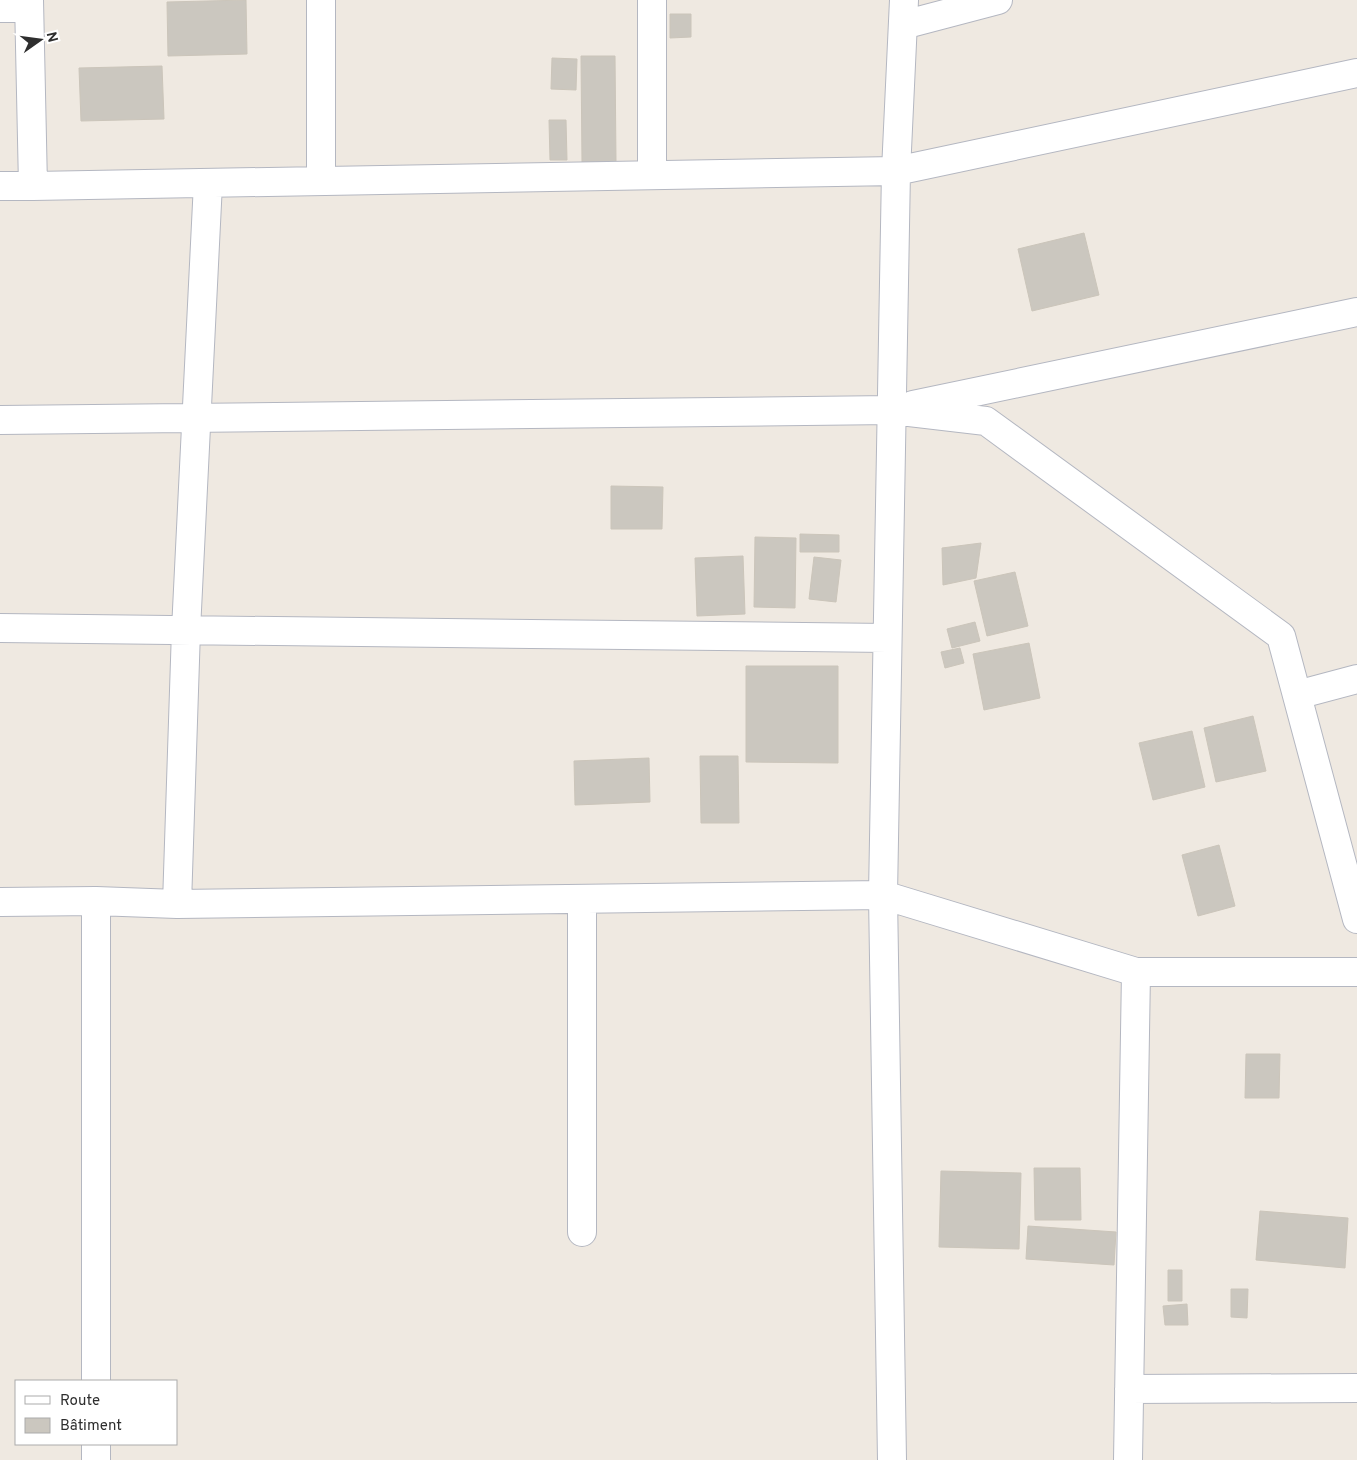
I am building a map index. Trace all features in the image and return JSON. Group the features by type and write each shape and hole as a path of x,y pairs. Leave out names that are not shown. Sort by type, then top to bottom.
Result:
{"street":[{"path":"321,0 321,181"},
{"path":"652,0 652,175"},
{"path":"892,1460 883,895 896,171 903,13 998,0"},
{"path":"0,8 29,4 33,186"},
{"path":"0,186 896,171 1357,73"},
{"path":"177,904 186,630 208,183"},
{"path":"892,410 1357,312"},
{"path":"0,420 892,410 986,421 1281,636 1357,920"},
{"path":"0,628 887,638"},
{"path":"1297,695 1357,679"},
{"path":"0,902 96,901 177,904 883,895 1136,972 1357,972"},
{"path":"582,899 582,1232"},
{"path":"96,901 96,1380"},
{"path":"1128,1460 1136,972"},
{"path":"1129,1389 1357,1388"},
{"path":"96,1445 96,1460"}],"building":[{"path":"246,0 247,54 168,56 167,2"},
{"path":"670,14 691,14 691,37 670,38"},
{"path":"581,56 615,56 616,162 582,162"},
{"path":"552,58 577,59 576,90 551,89"},
{"path":"162,66 164,119 81,121 79,68"},
{"path":"549,120 566,120 567,160 550,160"},
{"path":"1084,233 1099,295 1032,311 1018,249"},
{"path":"611,486 663,487 662,529 611,529"},
{"path":"800,534 839,535 839,552 800,552"},
{"path":"755,537 796,538 795,608 754,607"},
{"path":"981,543 976,578 943,585 942,548"},
{"path":"743,556 745,614 697,616 695,558"},
{"path":"814,557 841,560 836,602 809,599"},
{"path":"1015,572 1028,626 987,636 974,581"},
{"path":"975,622 980,641 952,648 947,629"},
{"path":"1029,643 1040,698 984,710 973,654"},
{"path":"960,648 964,663 945,668 941,652"},
{"path":"746,666 838,666 838,763 746,762"},
{"path":"1253,716 1266,771 1216,782 1204,728"},
{"path":"1192,731 1205,787 1153,800 1139,743"},
{"path":"700,756 738,756 739,823 701,823"},
{"path":"649,758 650,802 575,805 574,761"},
{"path":"1219,845 1235,906 1198,916 1182,855"},
{"path":"1246,1054 1280,1054 1279,1098 1245,1098"},
{"path":"1034,1168 1080,1168 1081,1220 1035,1220"},
{"path":"941,1171 1021,1173 1019,1249 939,1247"},
{"path":"1260,1211 1348,1218 1345,1268 1256,1260"},
{"path":"1028,1226 1116,1232 1114,1265 1026,1259"},
{"path":"1168,1270 1182,1270 1182,1301 1168,1301"},
{"path":"1231,1289 1248,1289 1247,1318 1231,1317"},
{"path":"1187,1304 1188,1325 1165,1325 1163,1306"}]}
